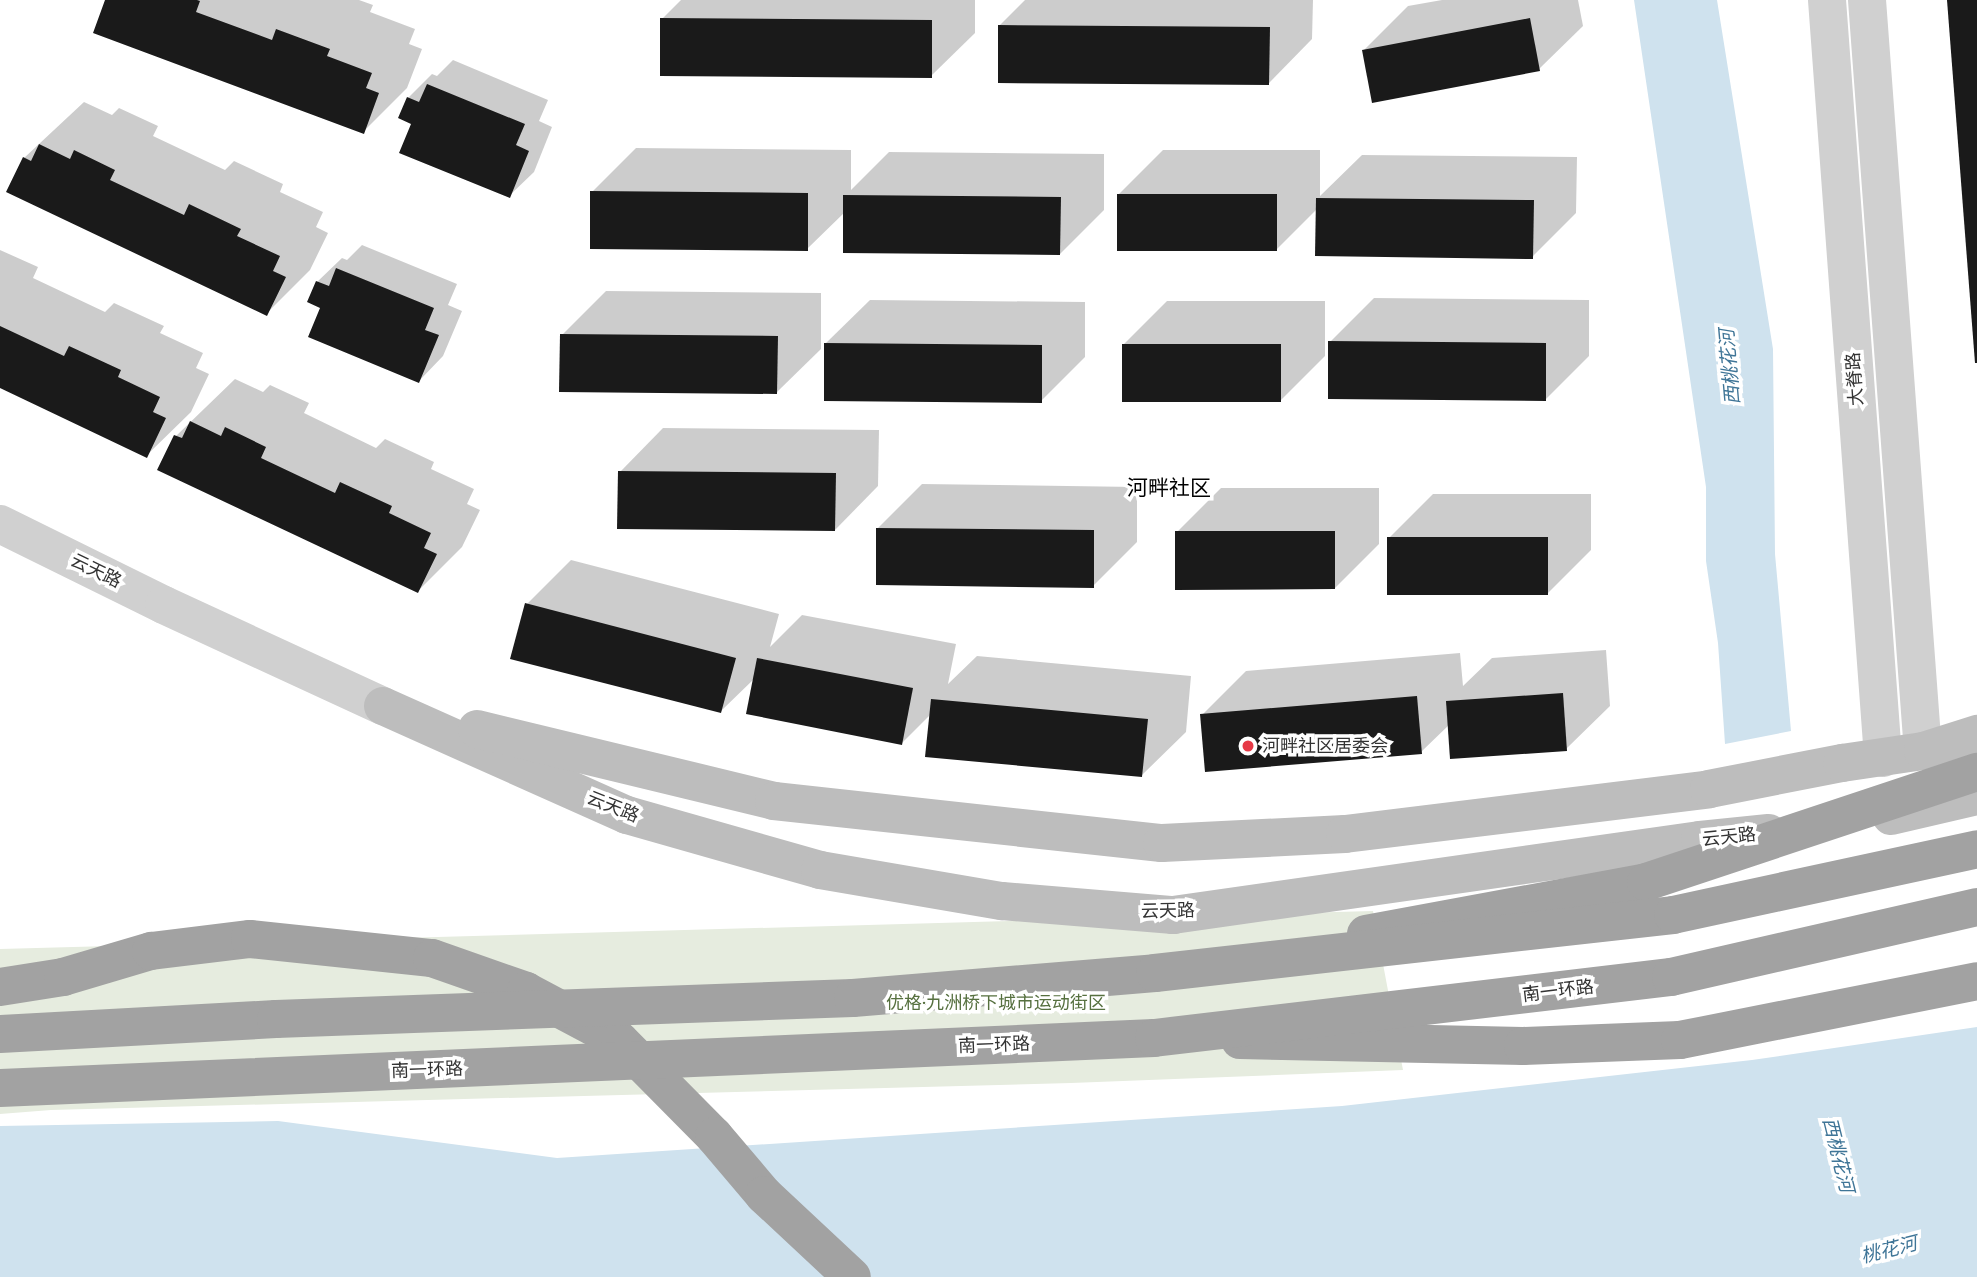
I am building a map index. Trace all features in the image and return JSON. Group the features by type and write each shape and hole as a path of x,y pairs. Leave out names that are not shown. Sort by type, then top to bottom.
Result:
{"highway":[{"path":"1154,973 1646,882 1977,772"},
{"path":"0,1034 276,1020 853,998 1154,973 1673,915 1977,849"},
{"name":"南一环路","path":"0,1088 1154,1038 1671,977 1977,907"},
{"path":"0,987 63,977 152,951 250,939 432,958 526,990 620,1041 714,1136 764,1195 852,1277"},
{"path":"1154,1038 1523,1046 1680,1040 1977,981"}],"main road":[{"name":"云天路","path":"383,706 774,801 1162,844 1345,834 1709,789 1842,763 1923,751 1977,734"},
{"name":"云天路","path":"383,706 627,815 820,870 1002,901 1173,915 1700,840 1858,824 1977,796"}],"street":[{"name":"大脊路","path":"1827,0 1883,758"},
{"path":"1867,0 1923,751"},
{"name":"云天路","path":"0,524 164,605 383,706"}],"green space":[{"name":"优格·九洲桥下城市运动街区","path":"1373,911 1403,1070 1071,1083 51,1110 0,1114 0,949"}],"water":[{"name":"西桃花河","path":"1634,0 1717,0 1773,349 1775,554 1791,731 1725,744 1718,643 1706,561 1706,487"},
{"path":"1977,1027 1977,1277 0,1277 0,1126 278,1121 557,1158 1342,1106 1752,1060"}],"building":[{"path":"105,0 197,0 200,1 196,12 272,40 276,29 330,49 327,56 372,73 366,88 379,93 364,134 93,33"},
{"path":"1947,0 1977,0 1977,363 1975,363"},
{"path":"660,18 932,20 932,78 660,76"},
{"path":"1530,18 1540,71 1372,103 1362,50"},
{"path":"998,25 1270,27 1269,85 998,83"},
{"path":"427,84 525,124 516,145 529,151 510,198 399,153 411,124 398,118 407,97 419,102"},
{"path":"39,144 70,159 74,150 115,170 110,180 184,215 189,204 241,229 237,236 280,256 273,271 286,277 267,316 6,192 23,157 31,161"},
{"path":"590,191 808,193 808,251 590,249"},
{"path":"1117,194 1277,194 1277,251 1117,251"},
{"path":"843,195 1061,197 1060,255 843,253"},
{"path":"1316,198 1534,200 1533,259 1315,256"},
{"path":"336,268 434,308 425,330 439,335 419,383 308,337 320,308 307,302 316,281 329,286"},
{"path":"0,326 64,356 69,346 121,370 118,377 160,397 153,412 166,418 147,458 0,388"},
{"path":"560,334 778,336 777,394 559,392"},
{"path":"1328,341 1546,343 1546,401 1328,399"},
{"path":"824,343 1042,345 1042,403 824,401"},
{"path":"1122,344 1281,344 1281,402 1122,402"},
{"path":"190,421 221,436 225,427 266,447 261,458 335,493 340,482 392,506 389,513 431,533 424,548 437,554 418,593 157,470 174,435 182,438"},
{"path":"618,471 836,473 835,531 617,529"},
{"path":"876,528 1094,530 1094,588 876,585"},
{"path":"1175,531 1335,531 1335,589 1175,590"},
{"path":"1387,537 1548,537 1548,595 1387,595"},
{"path":"525,603 736,658 721,713 510,659"},
{"path":"757,658 913,688 902,745 746,714"},
{"path":"1563,693 1567,751 1450,759 1446,701"},
{"path":"1417,696 1422,754 1205,772 1200,714"},
{"path":"931,699 1148,719 1142,777 925,757"}],"place":[{"name":"河畔社区居委会","path":"1248,746"}],"district":[{"name":"河畔社区","path":"1169,488"}],"water label":[{"name":"桃花河","path":"1889,1250"}]}
